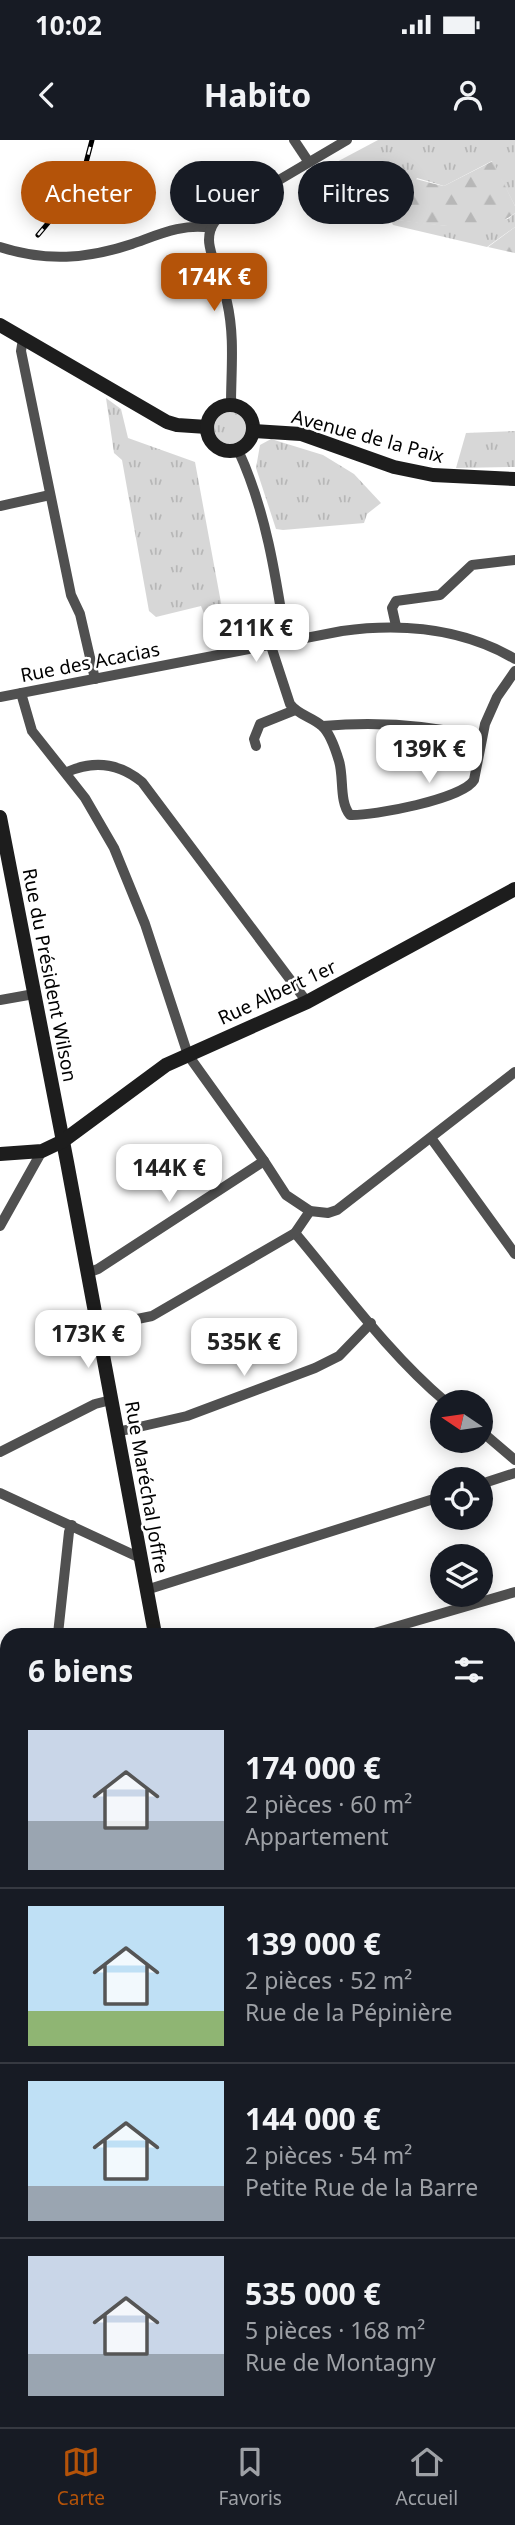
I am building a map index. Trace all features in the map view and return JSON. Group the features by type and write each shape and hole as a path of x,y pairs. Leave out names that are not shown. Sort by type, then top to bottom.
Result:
{"main road":[{"path":"0,325 172,424 207,427"},
{"path":"231,405 248,413 253,431 248,443 238,450 223,450 216,447 208,435 207,427 214,411 231,405"},
{"name":"Avenue de la Paix","path":"253,431 301,434 394,467 433,475 515,479"},
{"name":"Rue du Président Wilson","path":"0,817 63,1141"},
{"name":"Rue Albert 1er","path":"0,1154 42,1150 63,1141 157,1070 307,1002 515,889"},
{"name":"Rue Maréchal Joffre","path":"63,1141 154,1628"}],"street":[{"path":"294,140 308,161 347,140"},
{"path":"231,405 233,331 227,299 209,245 211,228 228,210 298,167"},
{"path":"0,247 50,258 84,257 184,227 211,228"},
{"path":"23,339 22,351 71,595 80,614 95,679"},
{"path":"238,450 265,529 286,642"},
{"path":"0,506 50,495"},
{"path":"396,626 392,608 396,601 440,595 472,565 515,559"},
{"name":"Rue des Acacias","path":"0,698 342,631 396,626 445,632 496,649 515,659"},
{"path":"271,646 286,694 295,710 323,726 405,725 440,728 481,737"},
{"path":"496,649 515,647"},
{"path":"323,726 338,760 346,810 350,815 384,811 461,792 470,787 474,780 481,737 490,711 515,671"},
{"path":"21,693 32,731 67,772 100,823 122,865 145,924 188,1055 286,1195 298,1205 310,1211 328,1213 337,1210 512,1079"},
{"path":"256,746 254,739 260,724 295,710"},
{"path":"67,772 89,765 112,766 124,769 142,782 307,1002"},
{"path":"0,1000 34,994"},
{"path":"430,1138 515,1254"},
{"path":"0,1226 42,1150"},
{"path":"87,1273 98,1269 264,1161"},
{"path":"98,1327 152,1316 295,1233 310,1211"},
{"path":"295,1233 432,1390"},
{"path":"117,1432 187,1416 314,1368 339,1356 371,1323"},
{"path":"0,1452 95,1404 111,1400"},
{"path":"494,1442 515,1460"},
{"path":"493,1480 515,1473"},
{"path":"0,1493 140,1556"},
{"path":"146,1590 430,1500"},
{"path":"59,1628 72,1525"},
{"path":"392,1628 515,1592"}],"green space":[{"path":"378,140 515,140 515,206 492,161 444,186 417,178 414,183 414,161 338,161"},
{"path":"493,161 515,206 515,213 488,225 455,226 414,222 414,179 444,186"},
{"path":"515,213 515,227 487,247 393,225 414,222 448,226 508,219"},
{"path":"515,227 515,253 488,247"},
{"path":"106,398 121,409 128,438 195,462 224,619 207,621 201,606 156,617 149,611 122,460 114,453"},
{"path":"230,411 242,416 247,428 242,440 230,445 218,440 213,428 218,416"},
{"path":"515,431 515,467 456,468 466,433"},
{"path":"271,439 323,455 354,474 381,503 367,514 364,523 276,529 256,468 260,445"}],"railway":[{"path":"38,235 83,174 92,140"}]}
